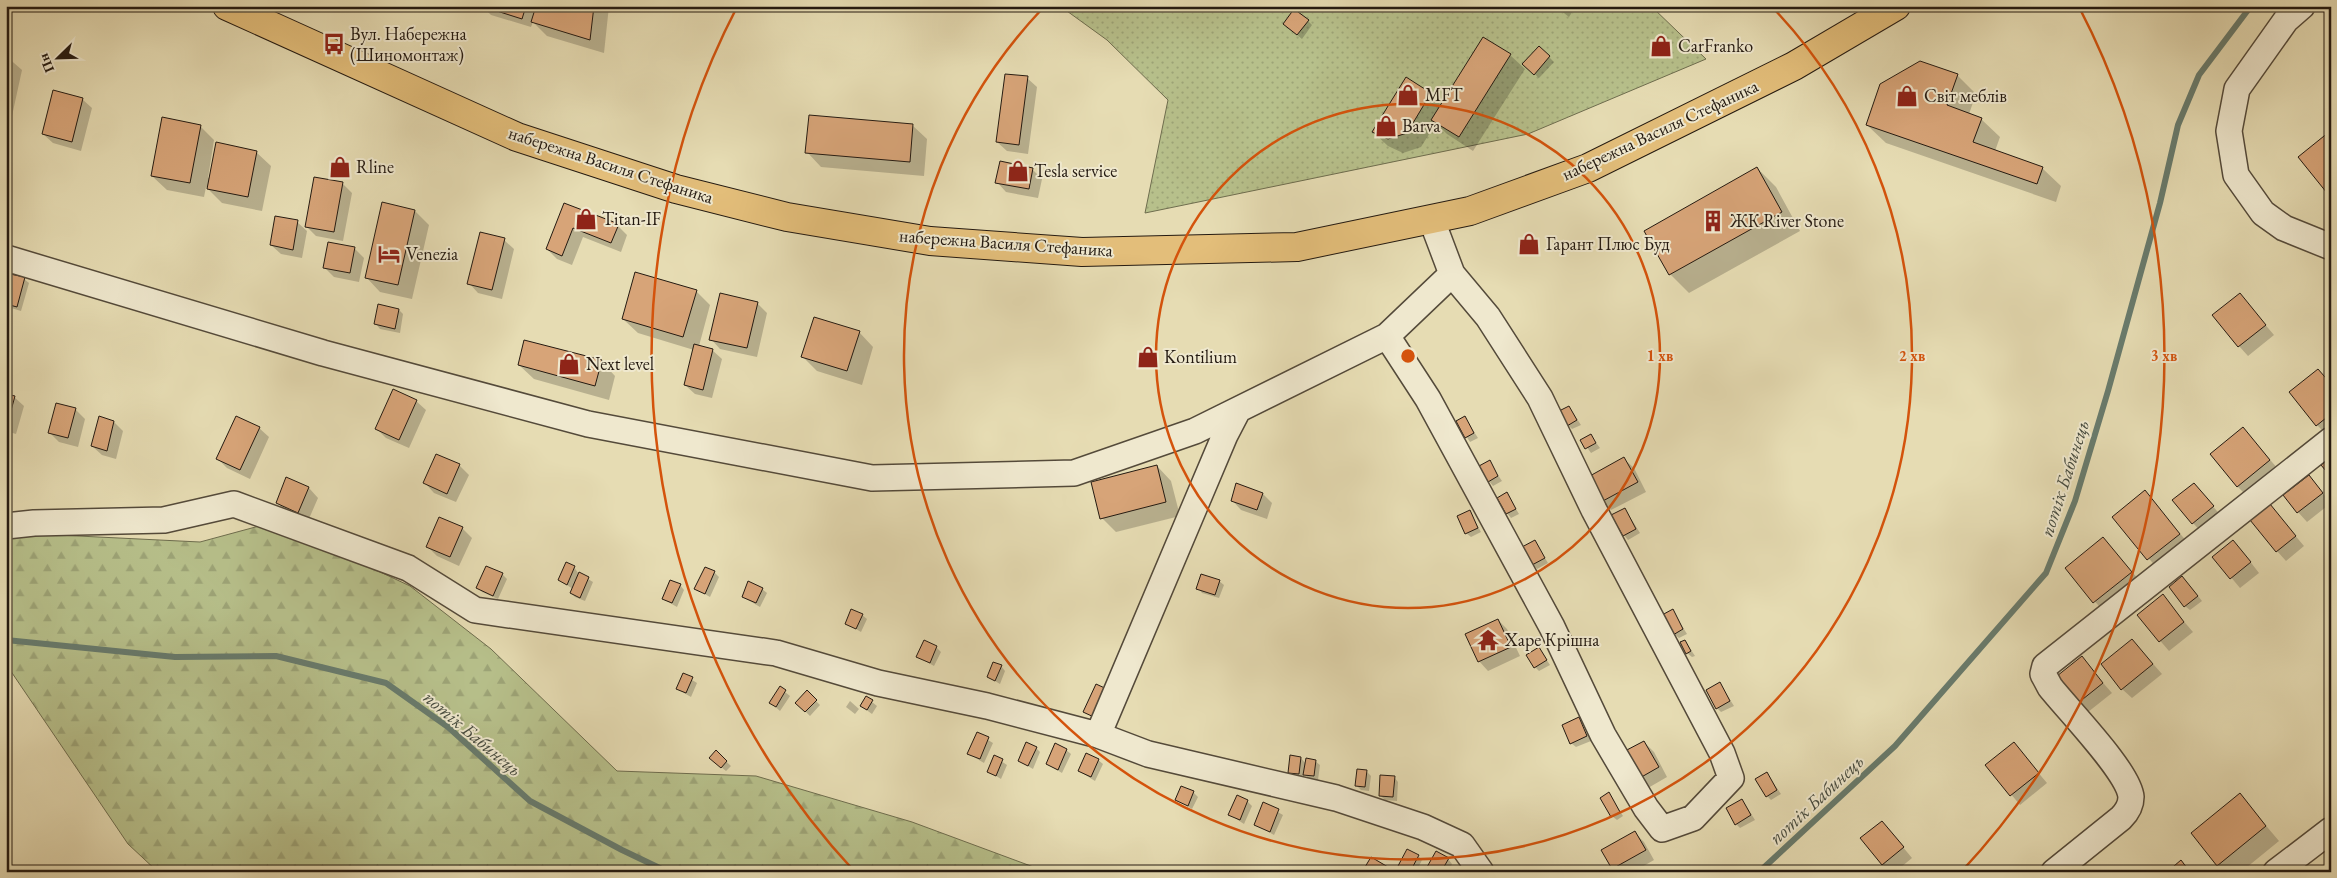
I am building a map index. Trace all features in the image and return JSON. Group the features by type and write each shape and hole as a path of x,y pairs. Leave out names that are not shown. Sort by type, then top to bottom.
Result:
{"main road":[{"name":"набережна Василя Стефаника","path":"227,6 517,137 676,189 787,217 930,241 1082,252 1297,247 1432,221 1470,211 1588,168 1794,66 1896,6"}],"street":[{"path":"2302,6 2286,20 2237,89 2230,131 2236,176 2263,213 2284,228 2331,247"},
{"path":"1387,336 1428,399 1552,627 1603,734 1646,808 1662,829 1693,818 1731,778 1722,753 1594,510 1540,398 1488,317 1452,274 1432,221"},
{"path":"6,258 323,353 588,424 872,478 1074,473 1195,432 1387,336 1452,274"},
{"path":"1098,735 1225,435 1238,410"},
{"path":"2054,872 2121,818 2128,810 2131,799 2129,788 2109,757 2050,687 2044,674 2045,666 2331,440"},
{"path":"6,526 34,523 164,520 234,504 408,568 474,610 776,653 878,682 987,706 1098,735 1148,754 1336,798 1423,827 1462,845 1481,872"},
{"path":"2276,872 2331,830"}],"green space":[{"path":"1060,6 1651,6 1706,59 1528,134 1145,213 1168,100 1107,40"},
{"path":"274,522 410,586 491,649 617,771 756,776 912,822 1047,872 158,872 128,844 6,664 6,545 17,533 200,542"}],"building":[{"path":"481,6 526,6 522,19"},
{"path":"536,6 594,6 590,40 531,22"},
{"path":"1294,9 1309,20 1297,35 1283,24"},
{"path":"1483,37 1511,54 1459,137 1431,120"},
{"path":"1539,46 1550,56 1534,75 1522,64"},
{"path":"1920,61 1958,74 1947,105 1982,118 1973,142 2043,167 2037,184 1866,125 1880,84"},
{"path":"1005,74 1028,76 1019,145 996,142"},
{"path":"1406,77 1431,93 1407,133 1388,139 1372,132"},
{"path":"53,90 83,98 72,142 42,134"},
{"path":"809,115 913,124 910,162 805,153"},
{"path":"162,117 201,125 190,183 151,176"},
{"path":"2329,132 2331,190 2327,193 2298,157"},
{"path":"216,142 257,151 248,197 207,189"},
{"path":"1000,161 1033,168 1029,189 995,183"},
{"name":"ЖК River Stone","path":"1757,167 1782,212 1669,275 1644,231"},
{"path":"314,177 343,182 334,232 305,227"},
{"path":"382,202 415,210 398,285 365,278"},
{"path":"564,203 619,224 611,243 573,228 562,256 546,249"},
{"path":"275,216 298,220 293,250 270,245"},
{"path":"480,232 505,238 492,290 467,284"},
{"path":"328,242 355,247 350,273 323,268"},
{"path":"635,272 697,290 683,337 622,319"},
{"path":"10,274 25,277 17,307 6,304 6,289"},
{"path":"720,293 758,302 747,348 709,340"},
{"path":"2240,293 2266,325 2238,347 2212,315"},
{"path":"378,304 399,309 395,329 374,324"},
{"path":"814,317 860,331 847,371 801,357"},
{"path":"524,340 602,360 595,386 518,365"},
{"path":"694,344 713,349 703,390 684,385"},
{"path":"2318,369 2331,384 2331,414 2316,426 2289,392"},
{"path":"393,389 417,400 399,440 375,429"},
{"path":"6,394 15,396 7,425 6,425"},
{"path":"56,403 76,408 68,438 48,433"},
{"path":"1569,406 1577,420 1567,426 1559,411"},
{"path":"99,416 114,421 107,451 91,446"},
{"path":"236,416 260,427 240,470 216,459"},
{"path":"1465,416 1474,433 1465,438 1456,421"},
{"path":"2243,427 2270,460 2237,487 2210,454"},
{"path":"1591,434 1596,443 1585,449 1580,440"},
{"path":"436,454 460,464 447,494 423,483"},
{"path":"1624,457 1638,482 1601,502 1588,477"},
{"path":"2331,457 2331,477 2321,465"},
{"path":"1490,460 1498,476 1488,482 1479,466"},
{"path":"1157,465 1166,502 1100,519 1091,482"},
{"path":"2309,475 2323,493 2297,513 2283,495"},
{"path":"286,477 309,487 298,513 276,503"},
{"path":"1236,483 1263,493 1257,510 1231,501"},
{"path":"2194,483 2214,506 2192,524 2172,500"},
{"path":"2145,490 2180,534 2147,560 2112,517"},
{"path":"1507,492 1516,509 1506,514 1497,498"},
{"path":"2270,504 2296,536 2276,552 2250,520"},
{"path":"1625,508 1636,529 1623,536 1611,515"},
{"path":"1470,510 1478,528 1465,534 1457,516"},
{"path":"439,517 463,527 450,557 426,547"},
{"path":"2103,537 2132,572 2093,603 2065,568"},
{"path":"1535,540 1545,558 1532,565 1522,547"},
{"path":"2233,540 2251,562 2230,579 2212,557"},
{"path":"566,562 575,566 567,585 558,580"},
{"path":"486,566 503,573 493,596 476,588"},
{"path":"705,567 715,571 705,594 694,589"},
{"path":"579,572 589,577 580,598 570,593"},
{"path":"1201,574 1220,580 1215,595 1196,589"},
{"path":"2182,576 2198,596 2184,607 2169,587"},
{"path":"670,580 681,584 672,603 662,599"},
{"path":"748,581 763,588 756,603 742,597"},
{"path":"2163,594 2184,622 2159,642 2137,615"},
{"path":"851,609 863,614 856,629 845,624"},
{"path":"1673,609 1683,629 1673,635 1662,615"},
{"name":"Харе Крішна","path":"1498,619 1511,647 1478,662 1465,634"},
{"path":"2132,639 2153,664 2121,690 2101,664"},
{"path":"924,640 937,646 930,663 916,657"},
{"path":"1685,640 1691,651 1686,654 1680,642"},
{"path":"1539,647 1547,660 1534,668 1526,655"},
{"path":"2082,656 2103,683 2078,703 2057,676"},
{"path":"993,662 1002,665 995,681 987,677"},
{"path":"683,673 693,677 686,693 676,689"},
{"path":"1720,682 1730,701 1716,709 1706,690"},
{"path":"1096,684 1109,690 1096,718 1083,712"},
{"path":"780,686 786,690 776,707 769,703"},
{"path":"807,690 817,700 805,712 795,703"},
{"path":"866,696 873,700 867,710 860,706"},
{"path":"1579,717 1587,736 1570,744 1562,725"},
{"path":"977,732 989,737 980,759 967,754"},
{"path":"1644,741 1659,767 1638,779 1623,752"},
{"path":"1026,742 1037,747 1028,766 1018,761"},
{"path":"2014,742 2039,773 2010,796 1985,765"},
{"path":"1055,743 1067,749 1058,770 1046,764"},
{"path":"716,750 727,761 721,768 709,758"},
{"path":"1086,753 1099,759 1091,777 1078,771"},
{"path":"994,755 1003,759 996,776 987,772"},
{"path":"1290,755 1301,757 1299,774 1288,773"},
{"path":"1306,758 1316,760 1314,776 1303,775"},
{"path":"1357,769 1367,770 1365,787 1355,786"},
{"path":"1767,772 1777,790 1766,797 1755,779"},
{"path":"1380,775 1395,776 1393,797 1379,796"},
{"path":"1181,786 1194,791 1188,806 1175,800"},
{"path":"1609,792 1620,812 1611,817 1600,798"},
{"path":"2240,793 2266,826 2217,866 2191,833"},
{"path":"1237,795 1248,800 1240,820 1228,815"},
{"path":"1742,799 1751,815 1735,825 1726,808"},
{"path":"1263,802 1279,809 1270,832 1254,825"},
{"path":"1882,821 1904,847 1882,865 1860,838"},
{"path":"1635,831 1646,850 1612,869 1601,850"},
{"path":"1407,849 1419,855 1410,872 1398,866"},
{"path":"1436,851 1449,858 1441,872 1427,867"},
{"path":"1371,857 1388,867 1385,872 1362,872"},
{"path":"2181,860 2190,872 2167,872"}],"waterway":[{"name":"потік Бабинець","path":"1759,872 1895,746 2046,573 2075,501 2108,391 2160,203 2178,125 2199,75 2251,6"},
{"name":"потік Бабинець","path":"6,640 175,657 276,656 386,683 448,727 530,801 668,872"}],"place":[{"name":"Вул. Набережна (Шиномонтаж)","path":"334,44"},
{"name":"CarFranko","path":"1661,46"},
{"name":"MFT","path":"1408,95"},
{"name":"Світ меблів","path":"1907,96"},
{"name":"Barva","path":"1386,126"},
{"name":"Rline","path":"340,167"},
{"name":"Tesla service","path":"1018,171"},
{"name":"Titan-IF","path":"586,219"},
{"name":"ЖК River Stone","path":"1713,221"},
{"name":"Гарант Плюс Буд","path":"1529,244"},
{"name":"Venezia","path":"389,254"},
{"name":"Kontilium","path":"1148,357"},
{"name":"Next level","path":"569,364"},
{"name":"Харе Крішна","path":"1488,640"}]}
